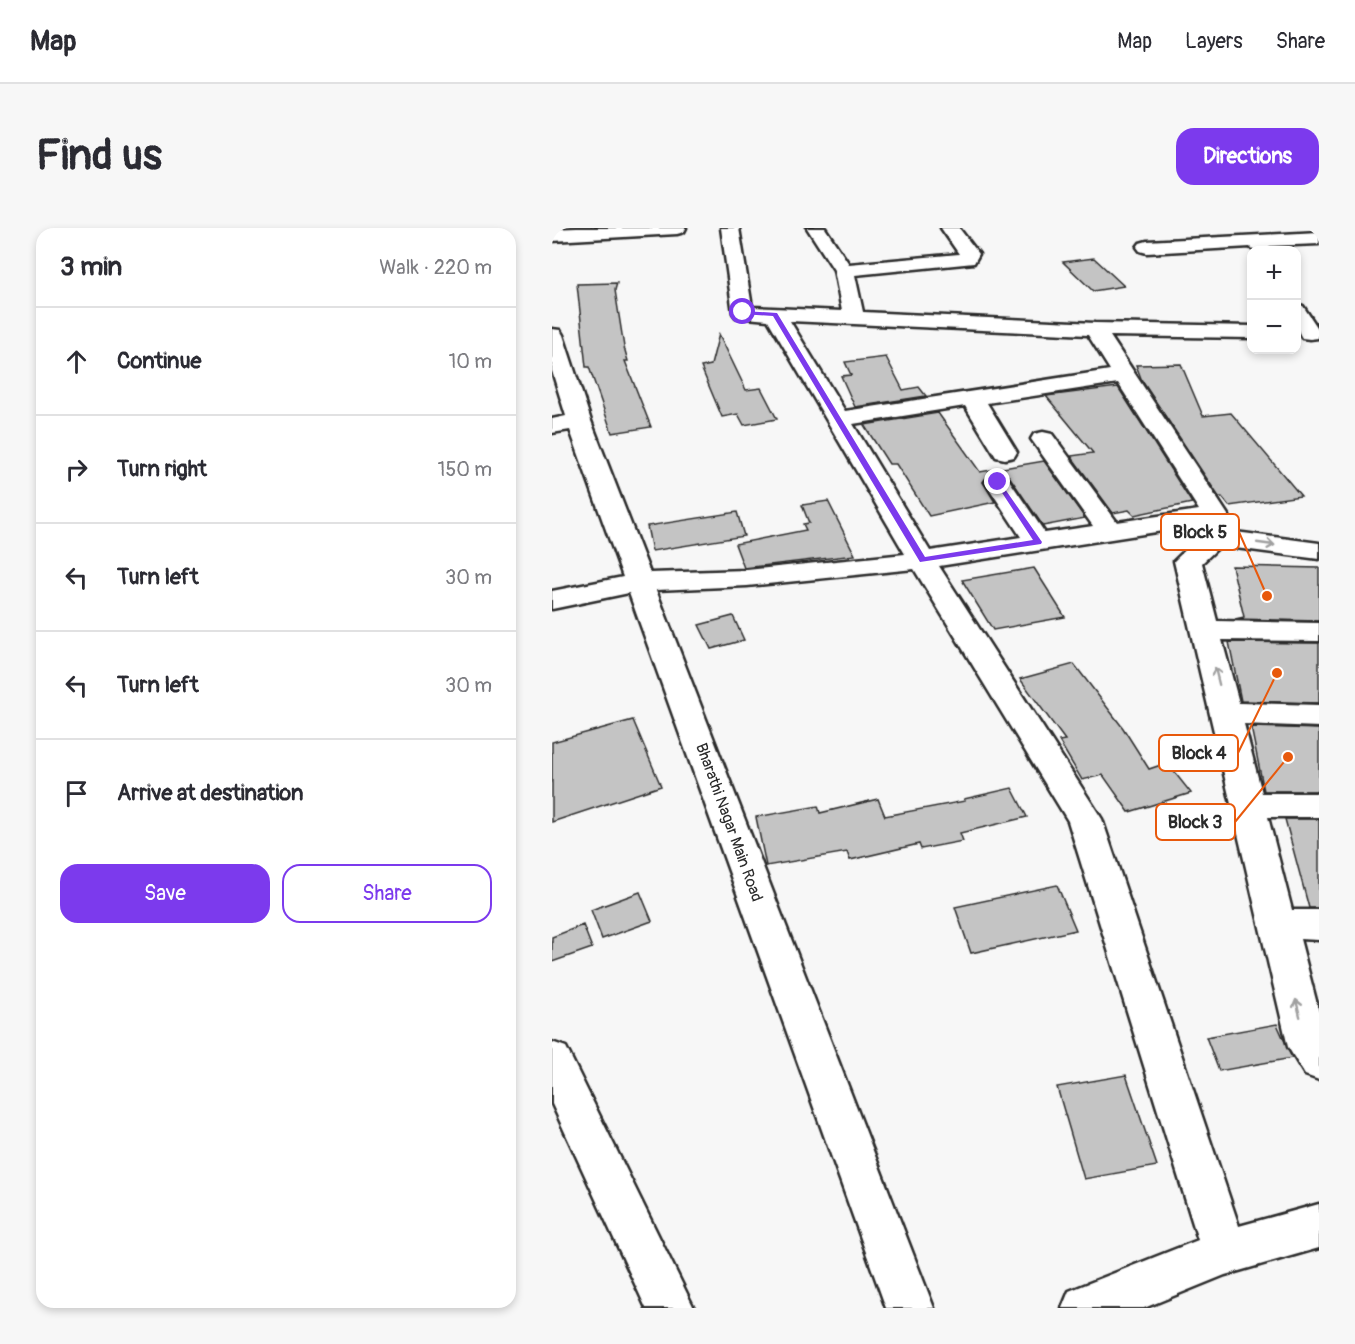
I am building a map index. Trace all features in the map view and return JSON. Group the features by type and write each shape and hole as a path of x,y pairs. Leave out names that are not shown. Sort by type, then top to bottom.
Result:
{"street":[{"path":"552,236 677,228"},
{"path":"730,228 743,312 1095,329 1247,332"},
{"path":"816,228 844,270 854,318"},
{"path":"844,270 967,260 969,254 950,228"},
{"path":"1223,228 1236,243"},
{"path":"1147,247 1236,243 1259,246 1319,238"},
{"path":"775,314 922,560 1085,819 1225,1252"},
{"path":"1301,320 1308,333"},
{"path":"1095,329 1214,526"},
{"name":"Bharathi Nagar Main Road","path":"552,335 566,424 641,582 910,1308"},
{"path":"839,419 1124,375"},
{"path":"972,398 1005,452"},
{"path":"1043,439 1110,531"},
{"path":"998,482 1038,542"},
{"path":"1214,526 1188,561 1308,1047 1319,1062"},
{"path":"552,600 641,582 747,579 922,560 1110,531 1214,526 1319,551"},
{"path":"1205,630 1319,632"},
{"path":"1226,713 1319,716"},
{"path":"1248,805 1319,805"},
{"path":"1278,924 1319,925"},
{"path":"552,1060 670,1308"},
{"path":"1086,1308 1225,1252 1319,1226"}],"building":[{"path":"1094,258 1124,286 1093,291 1063,262"},
{"path":"617,283 615,290 628,361 625,361 651,427 612,433 589,367 586,367 577,284"},
{"path":"719,334 746,390 761,388 777,419 744,425 738,414 722,417 701,367 711,365"},
{"path":"886,357 903,390 919,387 926,396 855,407 841,376 851,375 845,362"},
{"path":"1181,364 1203,416 1231,413 1301,496 1229,506 1222,497 1219,497 1142,381 1136,365"},
{"path":"1118,387 1192,503 1134,515 1129,510 1113,513 1071,456 1093,453 1046,396"},
{"path":"938,413 980,472 1044,461 1085,518 1043,526 1009,476 999,472 988,475 983,482 995,502 929,516 896,464 889,464 864,425"},
{"path":"828,501 855,555 744,568 735,544 806,530 803,524 809,523 802,505"},
{"path":"737,512 744,536 652,551 647,526"},
{"path":"1232,566 1319,568 1319,621 1235,619 1244,617"},
{"path":"1034,568 1065,617 993,630 962,580"},
{"path":"733,616 744,640 711,649 699,625"},
{"path":"1229,642 1319,643 1319,703 1241,701"},
{"path":"1074,664 1123,728 1149,769 1167,763 1191,793 1129,812 1103,775 1082,780 1059,741 1065,740 1020,679"},
{"path":"633,720 661,786 552,822 552,742"},
{"path":"1251,727 1319,729 1319,791 1264,791"},
{"path":"1012,788 1027,817 960,833 963,841 921,849 919,844 850,860 847,852 766,866 756,817 818,806 820,813 878,799 885,816 965,801 964,799"},
{"path":"1285,819 1319,819 1319,908 1309,908"},
{"path":"1057,885 1076,930 971,953 955,907"},
{"path":"640,892 652,921 602,939 591,910"},
{"path":"583,925 592,948 552,962 552,937"},
{"path":"1277,1024 1292,1058 1219,1071 1206,1037"},
{"path":"1126,1075 1157,1166 1084,1179 1057,1087"}],"place":[{"name":"Block 5","path":"1267,596"},
{"name":"Block 4","path":"1277,673"},
{"name":"Block 3","path":"1288,757"}],"route":[{"path":"743,312 775,314 922,560 1038,542 998,482"}]}
